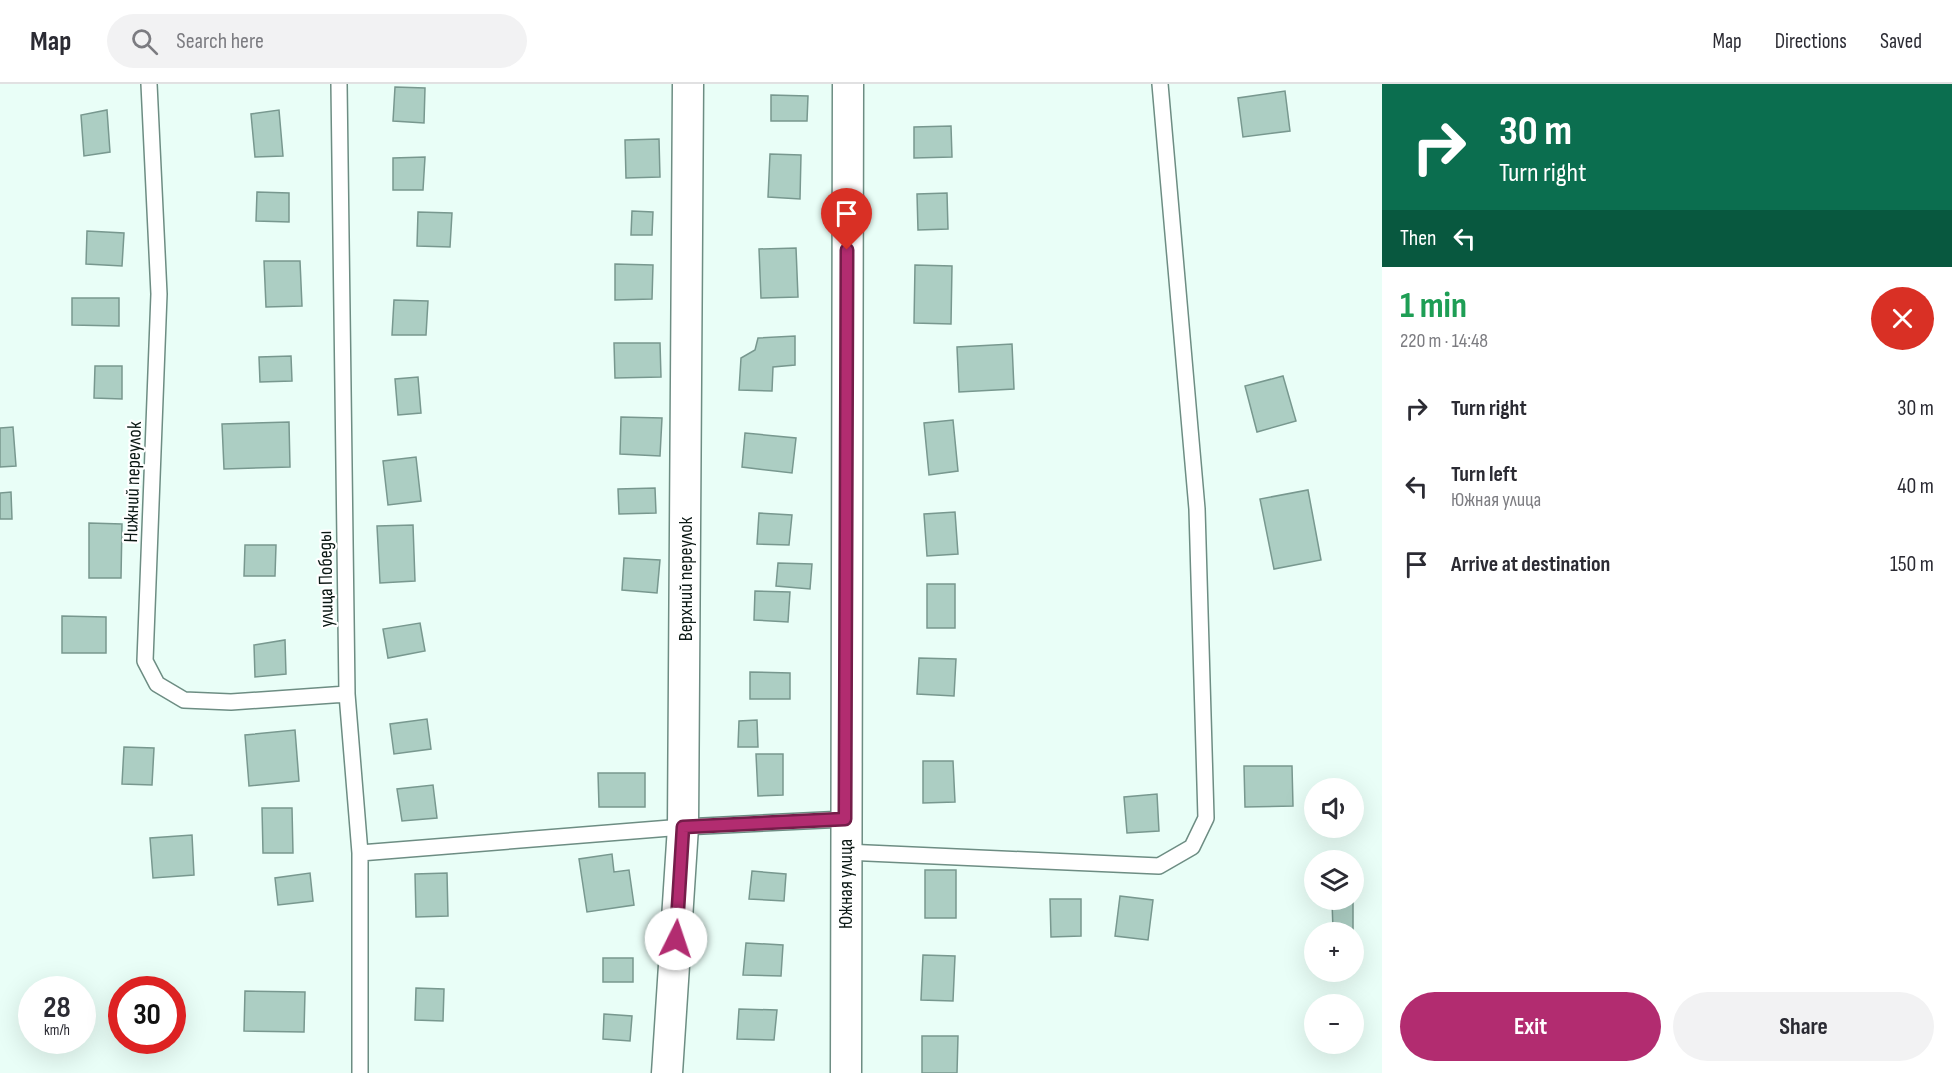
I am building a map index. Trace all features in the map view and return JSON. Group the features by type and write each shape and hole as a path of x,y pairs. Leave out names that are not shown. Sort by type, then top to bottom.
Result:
{"street":[{"name":"Верхний переулок","path":"667,1073 683,827 688,84"},
{"name":"Южная улица","path":"846,1073 848,84"}],"lane":[{"name":"Нижний переулок","path":"149,84 159,294 146,661 157,684 184,700 231,702 347,694"},
{"name":"улица Победы","path":"339,84 347,694 360,853 360,1073"},
{"path":"845,852 1159,866 1192,848 1206,818 1197,509 1160,84"},
{"path":"360,853 683,827 845,819"}],"building":[{"path":"395,87 425,88 424,123 393,121"},
{"path":"1285,91 1290,131 1243,137 1238,98"},
{"path":"771,95 808,96 807,121 771,121"},
{"path":"107,110 110,152 84,156 81,115"},
{"path":"279,110 283,156 255,157 251,114"},
{"path":"951,126 952,157 914,158 914,127"},
{"path":"659,139 660,177 626,178 625,140"},
{"path":"770,154 801,155 800,199 768,197"},
{"path":"425,157 423,190 393,190 393,158"},
{"path":"257,192 289,193 289,222 256,221"},
{"path":"947,193 948,229 918,230 917,194"},
{"path":"632,211 653,212 652,235 631,235"},
{"path":"418,212 452,213 450,247 417,246"},
{"path":"87,231 124,233 122,266 86,264"},
{"path":"796,248 798,297 761,298 759,249"},
{"path":"264,261 300,261 302,306 266,307"},
{"path":"615,264 653,265 652,299 615,300"},
{"path":"915,265 952,266 951,324 914,323"},
{"path":"72,298 119,298 119,326 72,325"},
{"path":"394,300 428,301 426,335 392,335"},
{"path":"795,336 795,365 773,367 772,391 739,390 741,358 755,350 758,338"},
{"path":"614,343 660,343 661,377 615,378"},
{"path":"1012,344 1014,389 959,392 957,347"},
{"path":"291,356 292,381 260,382 259,357"},
{"path":"95,366 122,366 122,399 94,398"},
{"path":"1283,376 1296,421 1257,432 1245,386"},
{"path":"418,377 421,413 398,415 395,379"},
{"path":"621,417 662,418 660,456 620,454"},
{"path":"953,420 958,471 929,475 924,423"},
{"path":"289,422 290,467 224,469 222,424"},
{"path":"13,427 16,466 0,467 0,428"},
{"path":"745,433 796,438 792,473 742,467"},
{"path":"416,457 421,501 388,505 383,461"},
{"path":"655,488 656,513 619,514 618,489"},
{"path":"1308,490 1321,560 1274,569 1260,499"},
{"path":"11,492 12,519 0,519 0,493"},
{"path":"955,512 958,554 927,556 924,514"},
{"path":"759,513 792,515 789,545 757,544"},
{"path":"89,523 122,524 121,578 89,578"},
{"path":"413,525 415,581 380,583 377,526"},
{"path":"245,545 276,545 275,576 244,576"},
{"path":"624,558 660,560 657,593 622,590"},
{"path":"778,563 812,564 810,589 776,586"},
{"path":"927,584 955,584 955,628 927,628"},
{"path":"755,591 790,592 788,622 754,620"},
{"path":"62,616 106,617 106,653 62,653"},
{"path":"420,623 425,651 388,658 383,629"},
{"path":"285,640 286,674 255,677 254,645"},
{"path":"919,658 956,659 954,696 917,694"},
{"path":"750,672 790,673 790,699 750,699"},
{"path":"427,719 431,749 394,754 390,724"},
{"path":"757,720 758,747 738,747 739,721"},
{"path":"295,730 299,781 249,786 245,735"},
{"path":"124,747 154,748 152,785 122,784"},
{"path":"756,754 783,754 783,795 758,796"},
{"path":"923,761 953,761 955,802 923,803"},
{"path":"1244,766 1292,766 1293,806 1245,807"},
{"path":"598,773 645,773 645,807 599,807"},
{"path":"433,785 437,818 402,821 397,789"},
{"path":"1157,794 1159,831 1127,833 1124,797"},
{"path":"262,808 292,808 293,853 263,853"},
{"path":"192,835 194,875 153,878 150,838"},
{"path":"612,854 614,872 629,870 634,905 587,912 579,859"},
{"path":"925,870 956,870 956,918 925,918"},
{"path":"752,871 786,874 784,901 749,899"},
{"path":"310,873 313,901 278,905 275,878"},
{"path":"447,873 448,916 416,917 415,874"},
{"path":"1120,896 1153,900 1148,940 1115,936"},
{"path":"1050,899 1081,899 1081,936 1051,937"},
{"path":"1332,910 1353,910 1353,922 1333,922"},
{"path":"746,943 783,945 781,976 743,975"},
{"path":"923,955 955,956 953,1001 921,1000"},
{"path":"603,958 633,958 633,982 603,982"},
{"path":"416,988 444,989 443,1021 415,1020"},
{"path":"245,991 305,992 304,1032 244,1031"},
{"path":"739,1009 777,1010 774,1040 737,1039"},
{"path":"604,1014 632,1016 630,1041 603,1039"},
{"path":"922,1036 958,1036 957,1073 922,1073"}],"route":[{"path":"676,939 683,827 845,819 847,250"}]}
